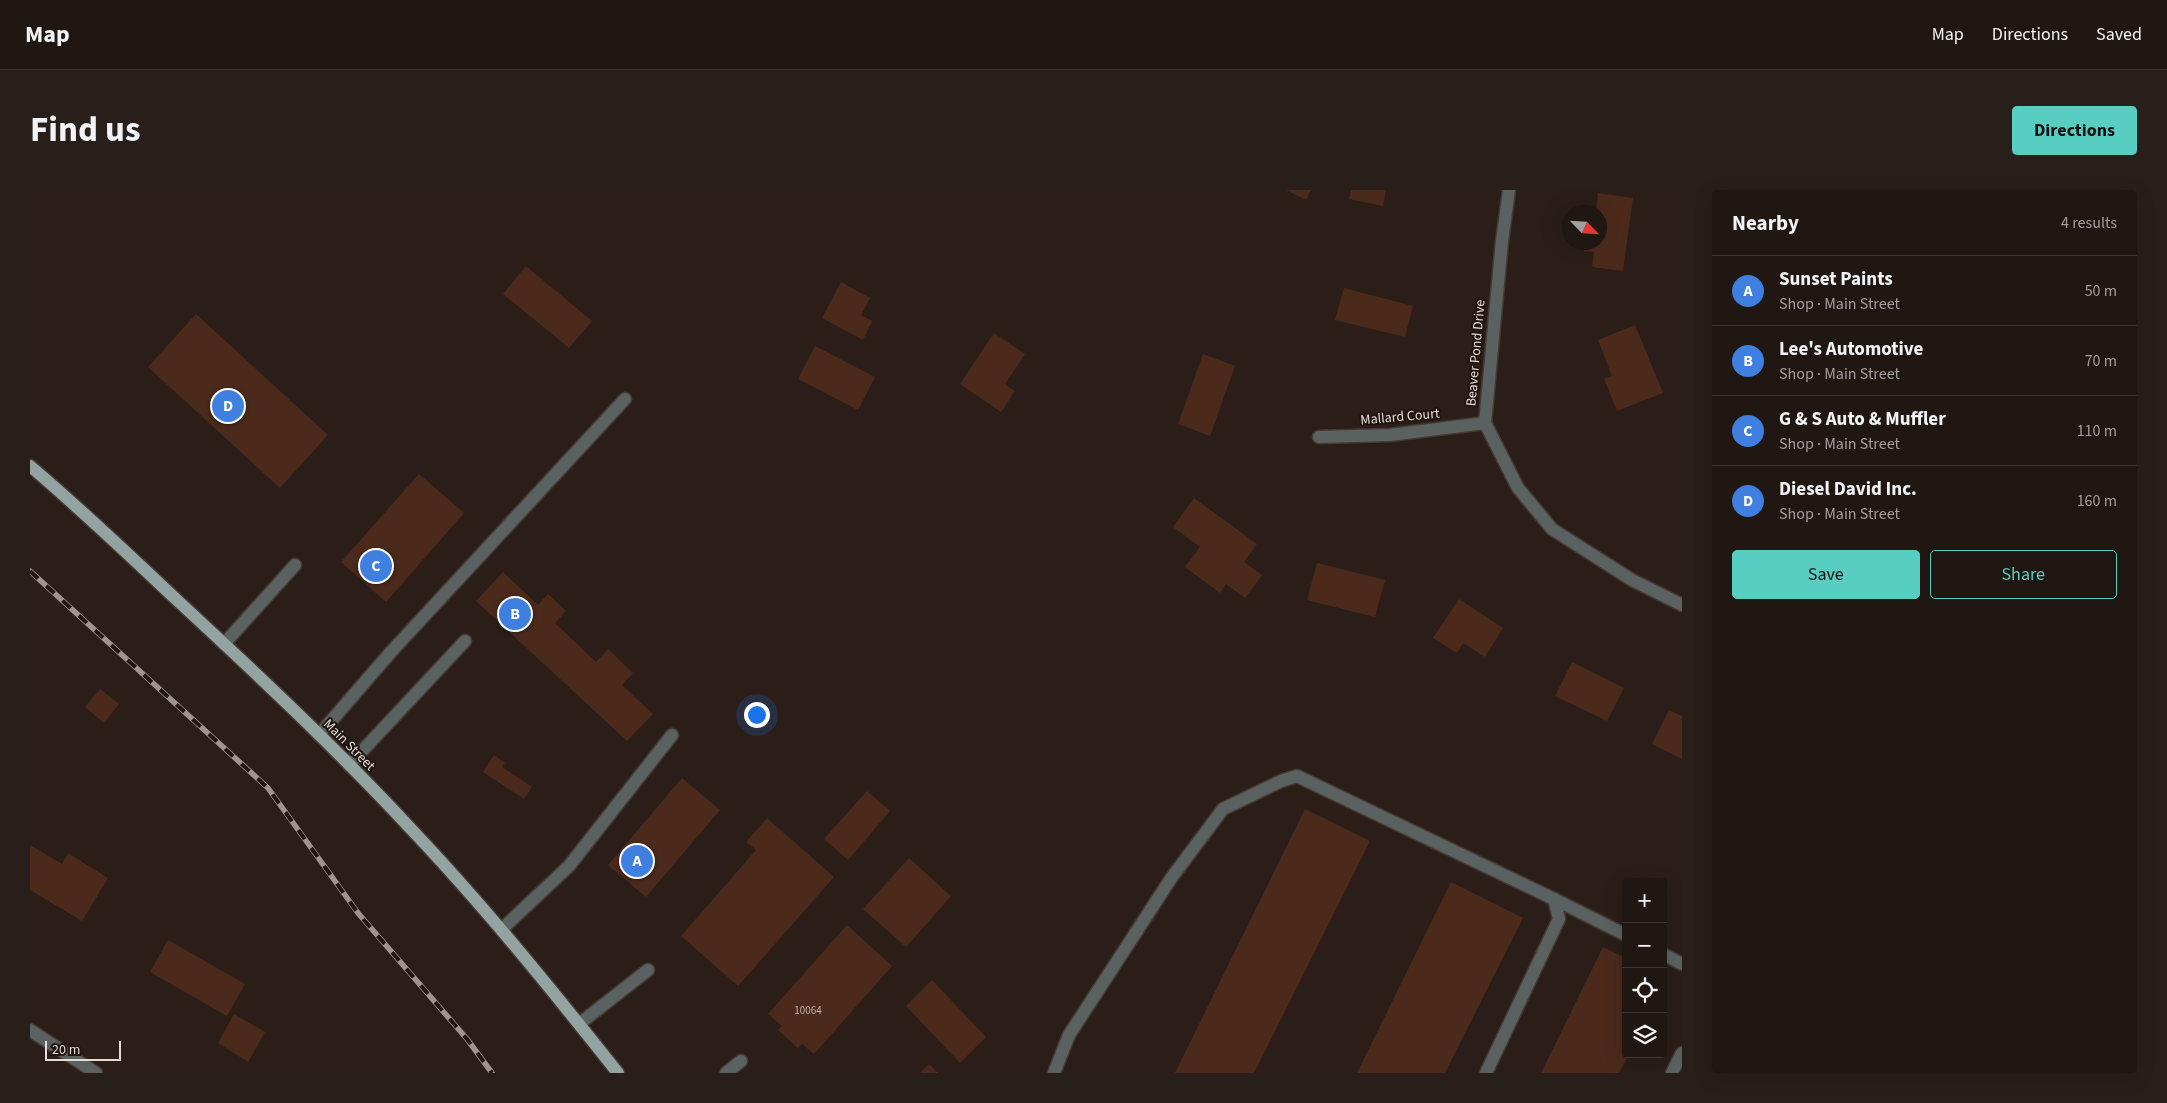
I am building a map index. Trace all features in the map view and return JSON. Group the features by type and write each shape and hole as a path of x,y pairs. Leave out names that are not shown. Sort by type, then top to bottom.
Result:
{"main road":[{"name":"Main Street","path":"30,466 62,493 224,644 349,765 412,830 502,929 618,1073"}],"street":[{"name":"Beaver Pond Drive","path":"1509,190 1502,241 1485,423 1518,488 1552,529 1632,580 1682,605"},
{"path":"318,735 390,653 626,399"},
{"name":"Mallard Court","path":"1318,437 1390,435 1485,423"},
{"path":"224,644 295,565"},
{"path":"349,765 465,641"},
{"path":"502,929 569,866 672,735"},
{"path":"1054,1073 1070,1035 1172,878 1223,809 1281,781 1297,776 1622,933"},
{"path":"1486,1073 1559,919 1554,899"},
{"path":"1667,956 1682,964"},
{"path":"578,1024 648,970"},
{"path":"30,1030 96,1073"},
{"path":"1672,1073 1682,1053"},
{"path":"726,1073 741,1061"}],"building":[{"path":"1286,190 1311,190 1306,200"},
{"path":"1351,190 1386,190 1383,206 1349,199"},
{"path":"1598,193 1633,198 1623,271 1592,267 1594,252 1584,251 1607,250 1607,205 1597,205"},
{"path":"526,266 592,321 569,348 503,294"},
{"path":"841,282 870,298 861,315 872,321 863,340 822,318"},
{"path":"1344,288 1413,306 1405,337 1335,320"},
{"path":"196,314 328,435 280,488 148,367"},
{"path":"1635,325 1663,393 1617,411 1604,379 1612,376 1598,340"},
{"path":"994,333 1025,354 1005,384 1015,391 1001,412 960,384"},
{"path":"815,346 875,377 858,410 798,379"},
{"path":"1203,354 1235,366 1210,436 1178,424"},
{"path":"419,474 464,513 386,602 341,562"},
{"path":"1194,498 1257,544 1244,562 1262,575 1245,598 1226,584 1220,593 1185,567 1200,547 1173,527"},
{"path":"1317,563 1385,580 1375,617 1307,600"},
{"path":"503,572 538,605 548,594 566,611 555,623 596,662 608,649 633,673 622,685 653,714 627,741 476,601"},
{"path":"1459,599 1503,628 1485,657 1463,643 1457,653 1433,638"},
{"path":"1572,662 1624,688 1607,721 1555,696"},
{"path":"100,689 119,704 104,723 85,707"},
{"path":"1669,710 1682,716 1682,759 1652,744"},
{"path":"494,755 505,763 502,767 532,787 524,799 483,772"},
{"path":"682,778 720,810 646,897 608,865"},
{"path":"867,791 890,811 848,860 824,839"},
{"path":"1305,809 1370,841 1254,1073 1175,1073"},
{"path":"767,818 834,877 738,986 681,936 756,850 746,842"},
{"path":"30,845 62,864 68,853 108,878 82,921 30,890"},
{"path":"909,858 951,896 906,947 863,909"},
{"path":"1451,882 1523,918 1445,1073 1357,1073"},
{"path":"847,925 892,966 814,1054 802,1044 798,1048 778,1030 782,1026 768,1014"},
{"path":"168,940 245,984 227,1016 150,972"},
{"path":"1603,947 1622,956 1622,1058 1627,1058 1619,1073 1541,1073"},
{"path":"932,980 986,1037 960,1063 906,1006"},
{"path":"234,1014 265,1032 248,1062 218,1043"},
{"path":"929,1064 938,1073 920,1073"}],"railway":[{"path":"30,571 268,788 358,913 467,1039 492,1073"}],"place":[{"name":"Diesel David Inc.","path":"228,406"},
{"name":"G & S Auto & Muffler","path":"376,566"},
{"name":"Lee's Automotive","path":"515,614"},
{"name":"Sunset Paints","path":"637,861"}]}
